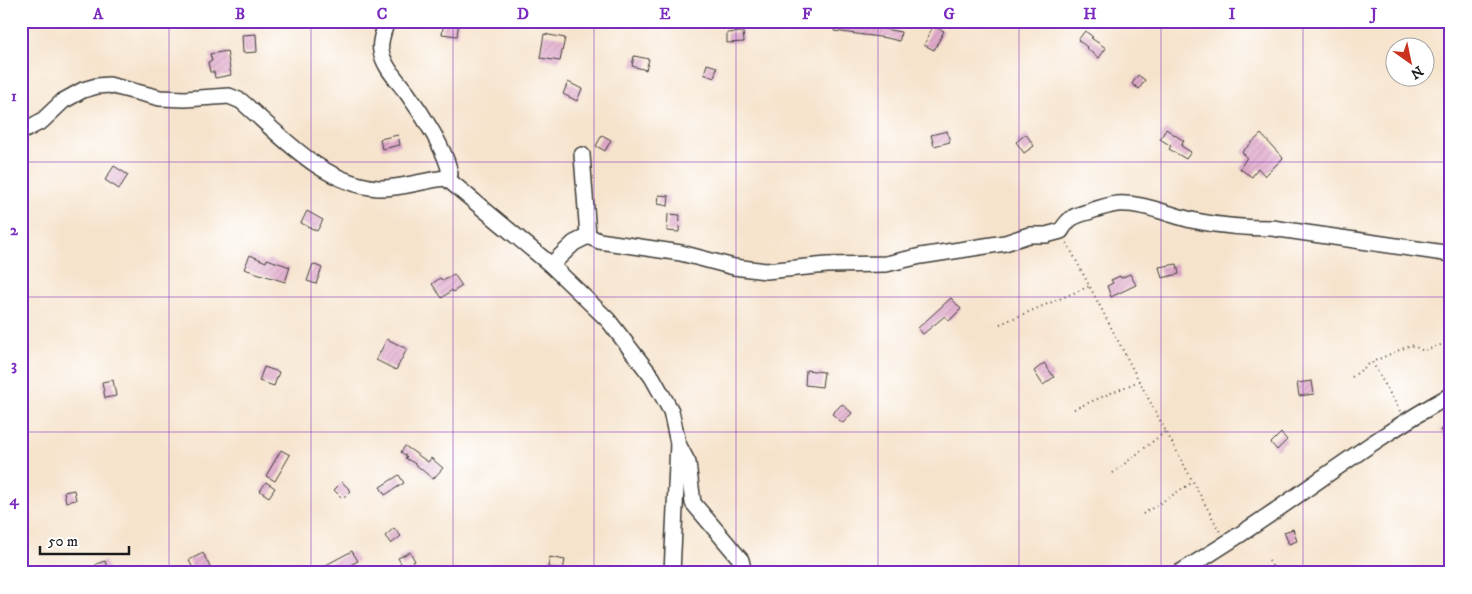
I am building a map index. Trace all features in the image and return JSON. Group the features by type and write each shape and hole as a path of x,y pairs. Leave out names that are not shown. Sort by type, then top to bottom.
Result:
{"street":[{"path":"21,132 42,121 63,101 83,90 98,86 109,85 160,98 185,99 229,96 241,101 323,171 343,179 378,188 396,187 446,178 450,174 445,154 415,105 384,62 380,44 387,21"},
{"path":"582,155 588,236"},
{"path":"446,178 551,265 608,320 652,377 671,411 678,443 688,463 693,503 741,560 744,573"},
{"path":"551,265 574,243 588,236 599,240 681,253 734,267 766,271 827,265 886,264 921,256 1005,243 1029,235 1046,235 1061,231 1069,219 1118,204 1136,205 1213,225 1272,228 1451,254"},
{"path":"1179,573 1406,422 1451,395"},
{"path":"672,573 678,443"}],"path":[{"path":"1061,231 1139,382 1226,543"},
{"path":"1000,324 1090,286"},
{"path":"1352,377 1372,362 1411,346 1424,351 1449,342"},
{"path":"1372,362 1406,422"},
{"path":"1074,409 1139,382"},
{"path":"1113,473 1166,431"},
{"path":"1143,514 1193,482"},
{"path":"1269,561 1276,573"}],"building":[{"path":"459,21 457,36 442,34 444,22"},
{"path":"836,21 850,21 850,23 901,32 900,39 899,41 834,31"},
{"path":"933,26 944,31 934,50 924,45"},
{"path":"1085,31 1093,37 1091,38 1106,48 1099,58 1078,40"},
{"path":"743,32 744,42 727,43 727,33"},
{"path":"256,34 257,52 243,53 242,35"},
{"path":"544,34 565,38 560,61 540,58"},
{"path":"227,51 231,75 215,78 214,72 210,72 208,62 212,61 210,54"},
{"path":"634,56 649,59 646,70 632,66"},
{"path":"707,64 717,67 714,78 704,74"},
{"path":"1138,75 1145,80 1139,89 1132,84"},
{"path":"568,82 582,89 577,101 563,94"},
{"path":"1166,129 1184,141 1181,146 1191,152 1186,159 1169,149 1171,146 1160,139"},
{"path":"947,131 950,142 934,146 931,135"},
{"path":"1026,134 1034,146 1024,153 1016,142"},
{"path":"1261,134 1283,158 1265,176 1258,168 1252,177 1240,169 1247,157 1242,152"},
{"path":"398,135 400,145 382,149 380,139"},
{"path":"602,135 611,140 605,151 596,146"},
{"path":"114,166 128,175 119,189 105,180"},
{"path":"659,195 669,196 668,206 658,204"},
{"path":"307,211 323,220 317,231 301,223"},
{"path":"668,214 680,215 679,232 667,231"},
{"path":"250,255 266,262 267,259 290,267 285,282 244,269"},
{"path":"313,264 322,268 316,284 307,281"},
{"path":"1177,264 1179,274 1162,278 1159,267"},
{"path":"454,274 462,286 453,292 452,290 442,298 432,284 440,278 443,281"},
{"path":"1130,274 1136,285 1111,297 1107,286 1113,283 1111,280"},
{"path":"951,298 961,309 949,321 945,316 923,334 918,328"},
{"path":"387,339 407,349 396,370 376,360"},
{"path":"1044,363 1054,377 1043,385 1034,371"},
{"path":"264,367 279,372 274,386 259,381"},
{"path":"806,370 824,372 822,387 805,385"},
{"path":"113,380 116,396 105,398 102,382"},
{"path":"1312,381 1314,394 1299,396 1297,383"},
{"path":"842,404 852,413 843,423 832,414"},
{"path":"1451,422 1451,446 1440,430"},
{"path":"1281,433 1287,440 1277,450 1271,443"},
{"path":"405,446 428,462 431,458 443,468 433,479 405,458 407,457 401,452"},
{"path":"281,450 290,455 275,481 266,476"},
{"path":"399,475 404,483 385,495 380,487"},
{"path":"266,482 275,488 269,497 260,491"},
{"path":"342,482 351,491 343,499 334,490"},
{"path":"74,490 76,500 66,502 64,492"},
{"path":"394,528 401,536 391,544 385,536"},
{"path":"1293,529 1297,541 1289,544 1284,532"},
{"path":"352,551 358,561 335,573 311,573"},
{"path":"410,552 415,561 403,567 398,558"},
{"path":"203,553 210,567 195,573 189,560"},
{"path":"550,557 565,560 563,570 548,567"},
{"path":"105,561 109,573 99,573 96,564"}]}
